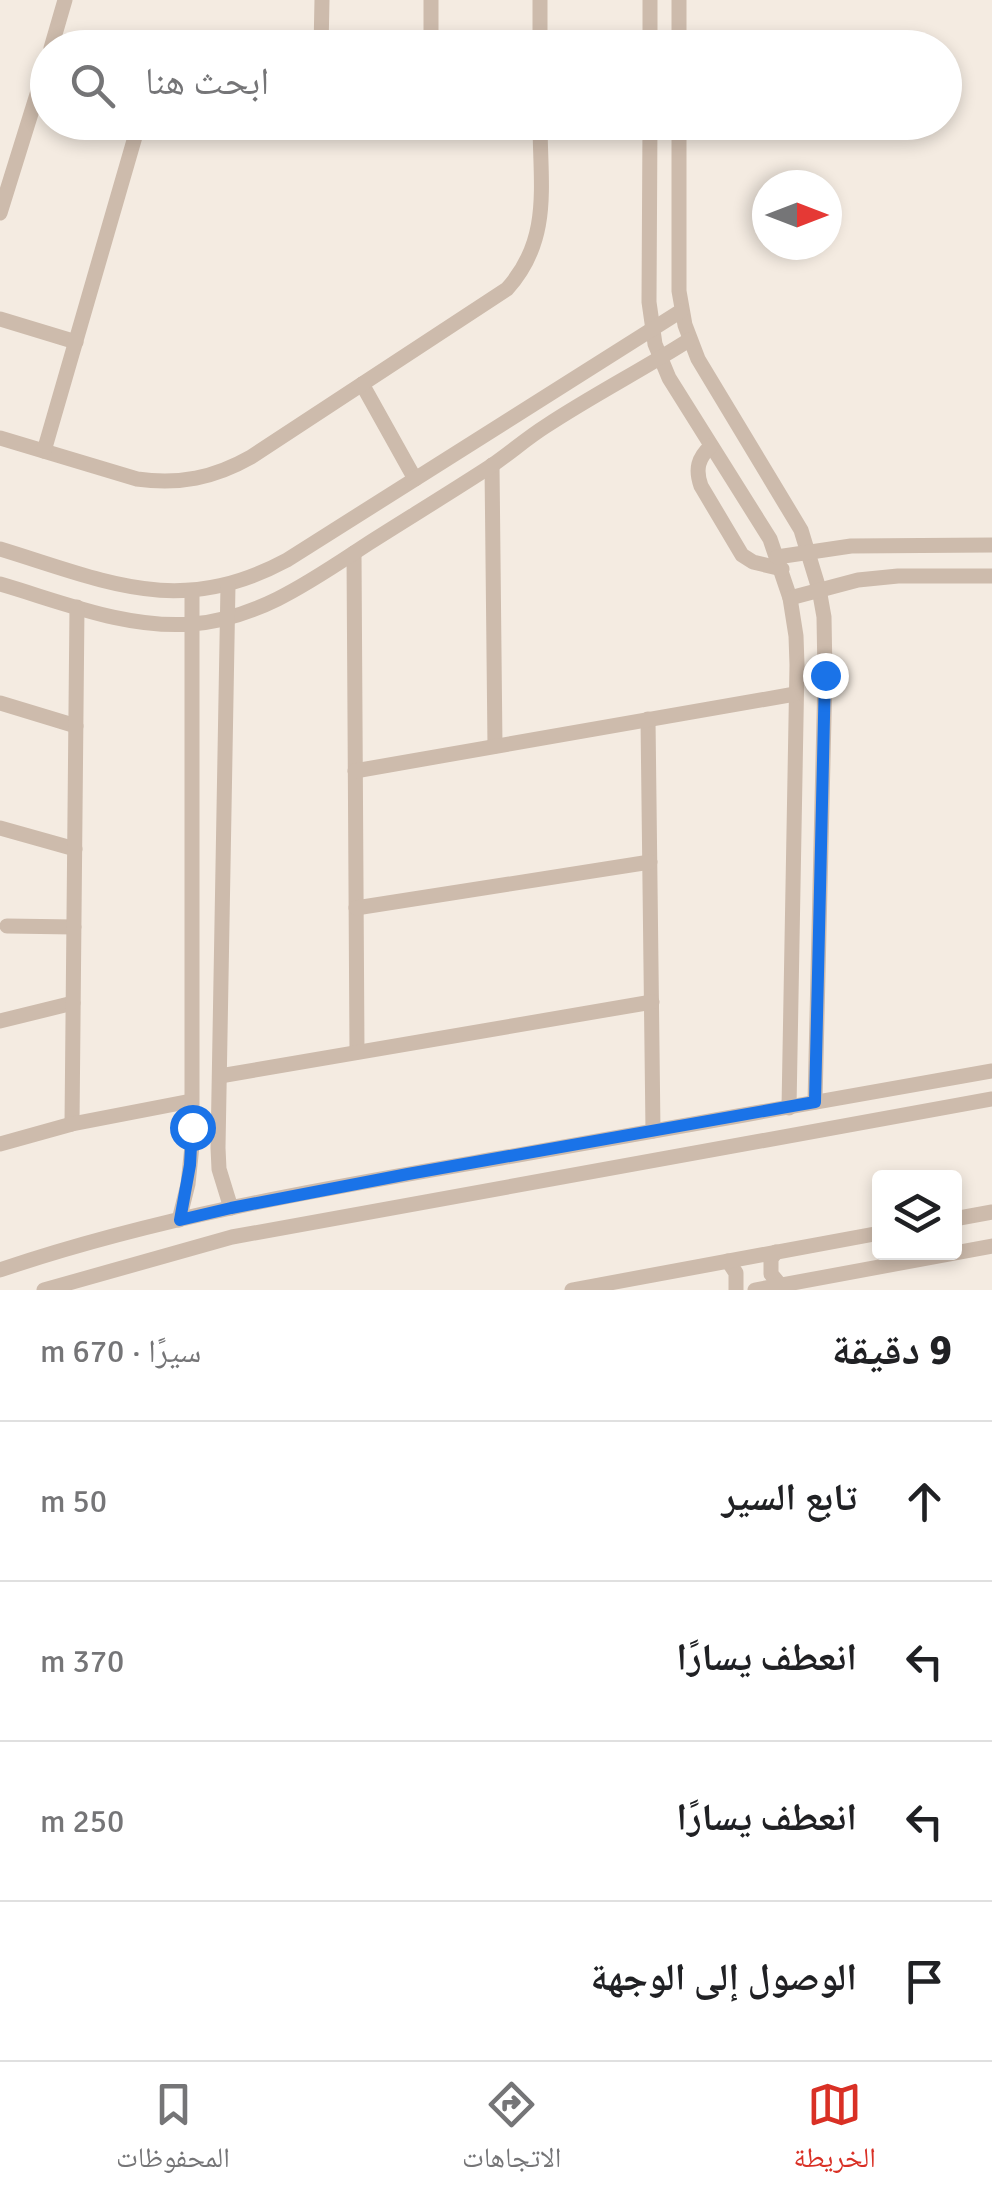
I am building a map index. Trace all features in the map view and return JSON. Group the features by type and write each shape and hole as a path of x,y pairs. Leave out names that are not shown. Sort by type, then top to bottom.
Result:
{"street":[{"path":"56,30 65,0"},
{"path":"321,30 322,0"},
{"path":"431,0 431,30"},
{"path":"540,0 540,30"},
{"path":"650,0 650,30"},
{"path":"679,0 679,30"},
{"path":"0,213 30,118"},
{"path":"44,451 132,140"},
{"path":"0,438 159,482 196,480 234,467 507,289 530,256 540,224 540,140"},
{"path":"650,140 649,302 660,358 770,539 790,598 796,636 789,1108"},
{"path":"679,140 679,290 689,340 801,530 819,589 825,646 815,1102"},
{"path":"0,549 153,591 192,591 228,585 287,560 682,311"},
{"path":"0,319 76,342"},
{"path":"0,584 125,620 159,624 228,618 264,606 300,588 546,426 689,340"},
{"path":"362,384 415,479"},
{"path":"712,446 698,464 701,486 742,555 767,568 809,550 992,545"},
{"path":"492,464 495,746"},
{"path":"354,554 357,1052"},
{"path":"790,598 858,580 992,576"},
{"path":"228,585 219,1169 231,1208"},
{"path":"180,1220 190,1165 192,1101 192,591"},
{"path":"72,1124 77,607"},
{"path":"355,771 796,694"},
{"path":"0,703 76,726"},
{"path":"648,719 653,1131"},
{"path":"0,828 75,850"},
{"path":"356,908 650,862"},
{"path":"7,926 74,927"},
{"path":"220,1076 652,1002"},
{"path":"0,1021 73,1004"},
{"path":"0,1270 50,1253 231,1208 992,1071"},
{"path":"44,1290 232,1237 992,1099"},
{"path":"0,1144 72,1124 192,1101"},
{"path":"962,1218 992,1212"},
{"path":"572,1290 872,1234"},
{"path":"755,1290 992,1246"},
{"path":"776,1252 770,1266 781,1286"},
{"path":"728,1261 736,1273 736,1290"}],"route":[{"path":"192,1127 180,1220 408,1174 815,1102 825,675"}]}
